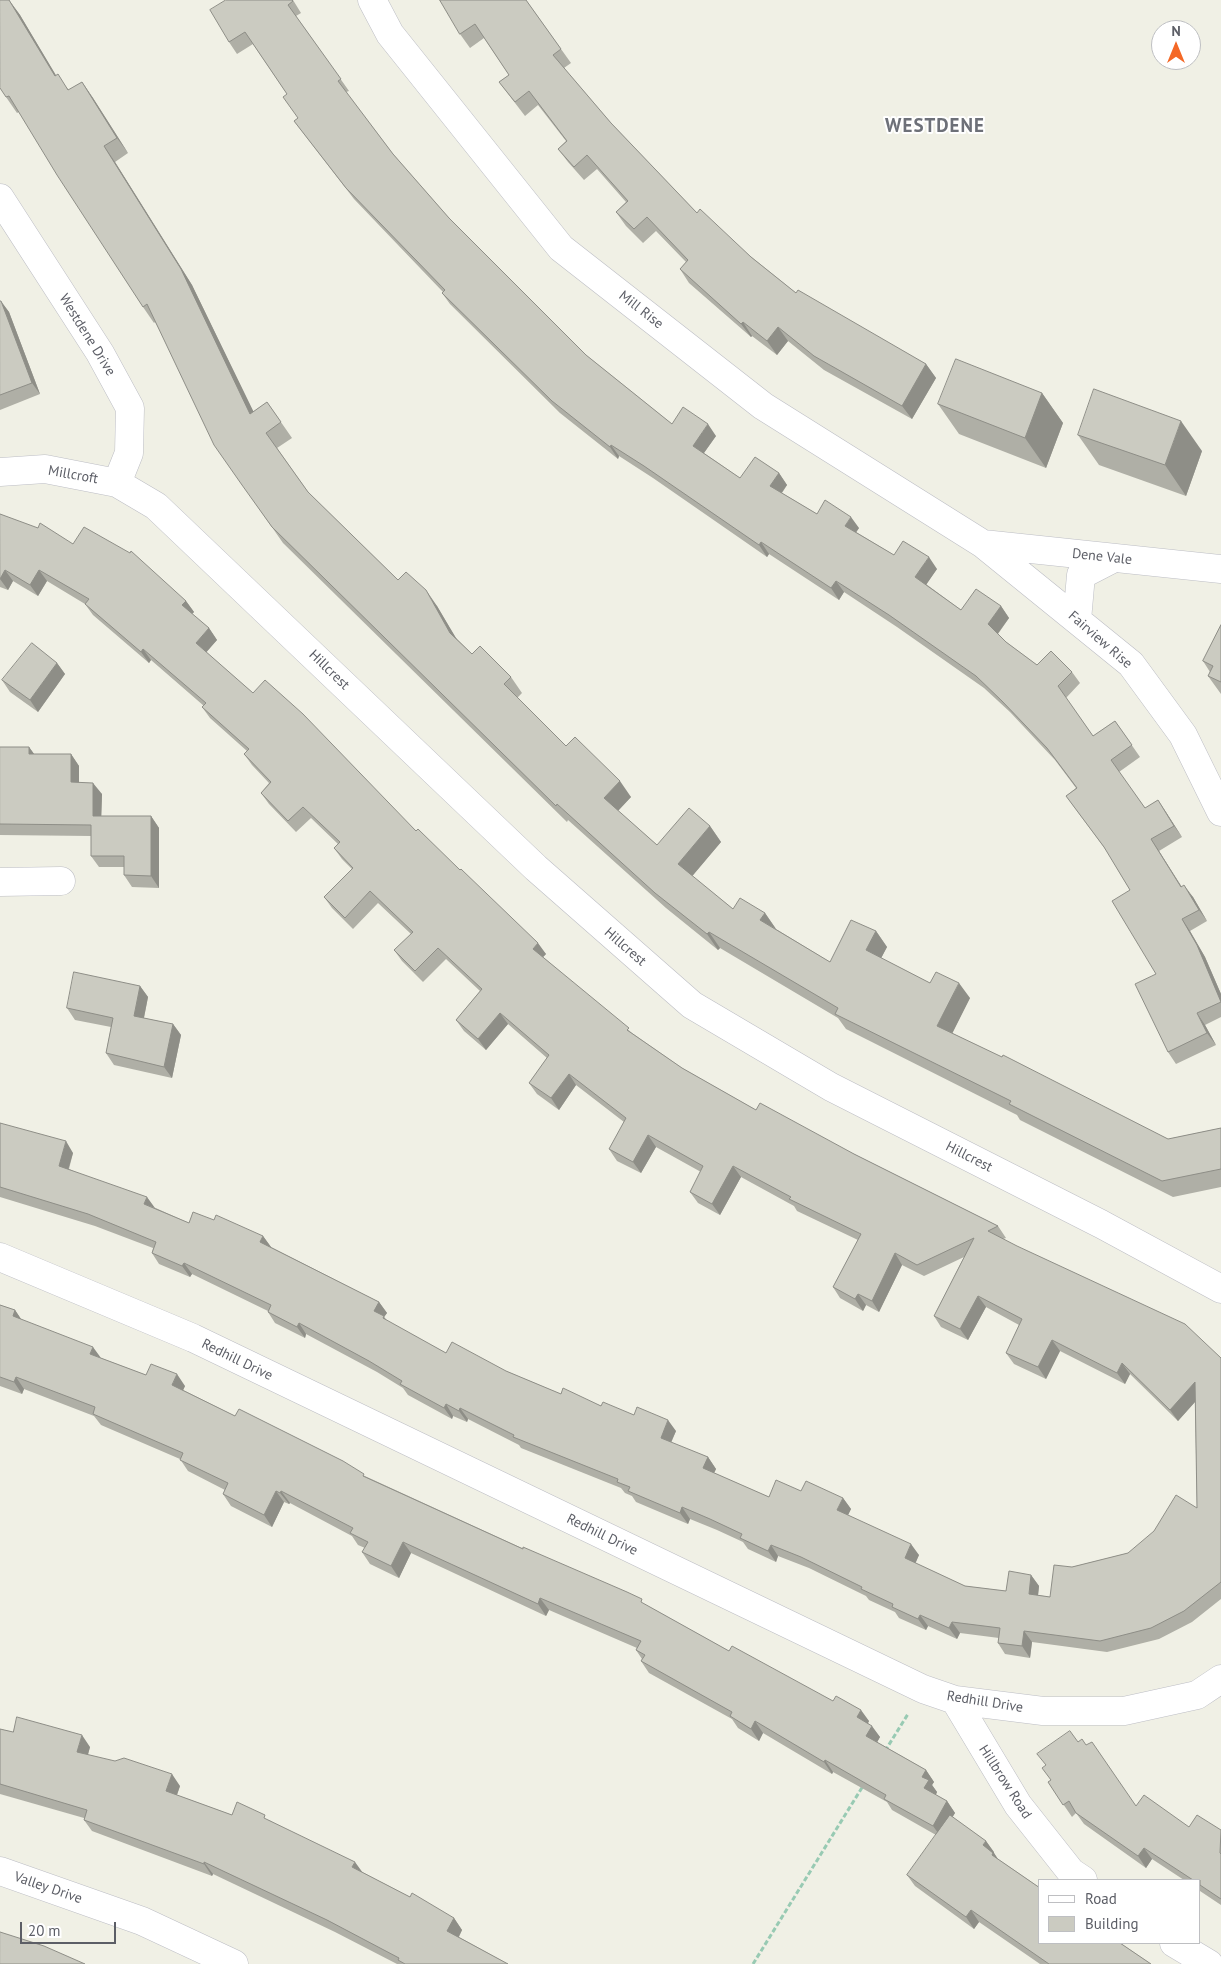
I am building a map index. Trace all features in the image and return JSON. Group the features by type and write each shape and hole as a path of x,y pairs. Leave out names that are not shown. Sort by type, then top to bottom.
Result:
{"street":[{"name":"Mill Rise","path":"372,0 390,34 562,248 763,406 983,544"},
{"name":"Westdene Drive","path":"0,198 100,352 130,408 129,453 117,483"},
{"name":"Millcroft","path":"0,472 45,469 117,483"},
{"name":"Hillcrest","path":"117,483 156,506 536,868 692,1005 831,1087 1101,1224 1221,1289"},
{"name":"Dene Vale","path":"983,544 1221,569"},
{"name":"Fairview Rise","path":"983,544 1131,664 1183,735 1221,812"},
{"path":"1077,620 1081,575 1112,559"},
{"path":"0,882 60,880"},
{"name":"Redhill Drive","path":"0,1257 193,1338 924,1689 955,1700 1044,1711 1124,1711 1197,1694 1221,1679"},
{"name":"Hillbrow Road","path":"955,1700 1018,1805 1071,1872 1081,1879"},
{"name":"Valley Drive","path":"0,1871 142,1921 234,1964"},
{"path":"1176,1944 1209,1964"}],"path":[{"path":"882,1756 924,1689"},
{"path":"753,1964 866,1781"}],"building":[{"path":"0,0 9,0 55,76 58,74 68,90 82,82 117,138 104,146 181,269 250,414 267,402 281,422 266,433 308,492 398,580 406,572 426,590 450,633 472,654 480,646 511,677 504,684 566,746 575,737 620,781 604,798 657,845 689,808 710,826 678,864 733,909 740,898 765,913 760,920 830,962 851,920 876,931 866,950 930,983 936,972 959,983 937,1026 1002,1057 1003,1055 1168,1139 1221,1128 1221,1169 1162,1181 1009,1104 1011,1101 835,1014 838,1008 709,932 707,934 655,893 557,804 556,806 272,527 214,445 147,304 143,307 57,175 9,96 6,97 0,88"},
{"path":"226,0 292,0 288,5 341,79 338,81 393,154 449,218 586,355 672,424 683,407 708,424 693,446 740,478 755,457 779,473 770,486 817,514 825,500 851,517 845,526 894,555 903,541 929,557 915,577 961,610 976,589 1001,606 988,624 1006,642 1037,665 1051,651 1072,672 1058,686 1093,736 1115,721 1132,745 1111,760 1145,808 1158,800 1174,826 1151,839 1181,887 1184,885 1199,910 1182,919 1197,945 1221,1002 1197,1013 1207,1033 1168,1052 1135,984 1156,974 1112,901 1130,890 1104,847 1066,796 1077,788 1047,748 976,676 889,615 836,581 831,588 761,542 759,545 644,466 611,445 610,447 552,401 442,293 445,290 346,188 294,121 298,118 283,97 287,94 245,32 229,42 210,10"},
{"path":"440,0 526,0 561,49 553,55 611,123 697,213 700,209 751,257 796,293 798,290 926,364 902,406 814,356 778,327 767,341 743,322 741,324 680,269 688,260 647,217 634,229 616,212 628,201 587,155 574,167 558,149 567,141 529,91 515,102 499,82 509,75 475,24 460,34"},
{"path":"0,301 32,383 0,395"},
{"path":"956,359 1042,393 1025,438 938,404"},
{"path":"1094,389 1181,421 1165,465 1078,435"},
{"path":"0,514 38,528 40,523 73,544 84,527 130,553 131,551 186,601 182,605 209,628 196,643 253,693 265,680 303,714 416,831 418,829 538,943 533,949 629,1028 627,1030 682,1068 756,1110 760,1103 854,1154 998,1226 988,1231 1017,1246 1185,1324 1221,1358 1221,1582 1184,1611 1151,1628 1100,1641 1024,1631 1022,1646 998,1643 1000,1628 952,1622 949,1628 920,1615 918,1619 892,1607 893,1604 861,1589 862,1587 801,1557 771,1545 768,1551 740,1538 742,1534 710,1519 682,1507 680,1513 628,1491 630,1487 617,1482 618,1479 513,1437 514,1435 460,1408 459,1411 446,1404 444,1408 400,1384 402,1381 369,1361 299,1323 297,1327 268,1312 271,1305 184,1263 182,1266 152,1253 156,1242 88,1214 0,1187 0,1123 66,1141 59,1166 147,1197 144,1204 189,1223 193,1212 214,1220 216,1215 263,1236 260,1242 379,1302 374,1311 384,1316 383,1318 446,1353 452,1342 506,1371 561,1394 563,1388 601,1406 603,1402 634,1415 637,1407 668,1420 661,1438 708,1457 703,1468 769,1497 776,1480 801,1491 806,1481 843,1498 837,1510 911,1544 905,1558 965,1586 1006,1591 1009,1571 1031,1575 1029,1594 1050,1597 1054,1565 1072,1567 1128,1553 1154,1531 1176,1495 1197,1508 1195,1382 1170,1410 1122,1363 1117,1373 1052,1340 1038,1367 1006,1353 1022,1319 978,1296 960,1329 934,1316 974,1238 917,1265 895,1253 872,1301 858,1294 855,1299 833,1287 861,1234 789,1199 791,1197 733,1166 712,1204 690,1192 703,1166 648,1135 633,1162 609,1149 626,1118 569,1074 551,1098 529,1083 549,1055 500,1013 478,1039 456,1020 482,989 438,948 415,971 394,950 413,932 370,891 345,918 324,897 353,868 334,848 340,842 303,807 288,821 261,793 271,782 244,754 249,749 202,707 206,703 143,649 141,652 85,604 89,599 39,570 30,585 5,570 0,579"},
{"path":"1221,625 1221,682 1208,676 1213,666 1203,661"},
{"path":"32,643 57,663 30,700 2,680"},
{"path":"0,747 29,747 29,754 71,754 71,782 93,783 93,816 151,816 151,876 124,875 124,856 91,856 91,825 0,824"},
{"path":"74,972 140,986 134,1016 173,1024 164,1067 106,1053 113,1018 67,1008"},
{"path":"0,1305 15,1310 13,1316 93,1347 90,1354 146,1375 151,1364 177,1374 172,1385 235,1416 239,1409 343,1461 364,1474 363,1476 523,1549 523,1547 627,1592 642,1599 641,1602 729,1651 732,1646 833,1701 836,1696 861,1710 857,1717 872,1726 866,1736 926,1770 922,1777 929,1780 924,1788 947,1801 933,1826 884,1799 886,1795 825,1760 824,1762 755,1721 751,1729 730,1716 732,1712 641,1661 645,1655 636,1650 641,1641 540,1598 538,1604 403,1542 391,1566 362,1552 368,1542 350,1533 353,1528 281,1491 280,1493 276,1491 264,1515 223,1494 228,1483 180,1460 183,1453 93,1414 95,1407 16,1377 14,1382 0,1377"},
{"path":"17,1717 82,1735 77,1752 115,1761 124,1758 172,1774 166,1791 232,1815 237,1802 265,1815 264,1818 355,1862 352,1867 410,1897 412,1893 454,1918 447,1931 508,1964 405,1964 398,1960 399,1958 327,1920 204,1862 204,1864 84,1820 87,1810 0,1784 0,1729 13,1732"},
{"path":"1070,1731 1078,1742 1082,1739 1086,1745 1092,1742 1136,1806 1144,1795 1189,1827 1197,1815 1221,1830 1221,1899 1201,1886 1201,1879 1191,1879 1144,1848 1138,1856 1076,1813 1069,1801 1063,1805 1048,1782 1051,1780 1042,1768 1046,1765 1037,1754"},
{"path":"950,1815 986,1841 983,1845 993,1853 992,1855 1038,1887 1038,1944 1121,1944 1151,1964 1049,1964 971,1910 966,1917 907,1875"},
{"path":"0,1932 44,1946 85,1964 0,1964"}],"district":[{"name":"WESTDENE","path":"935,127"}]}
